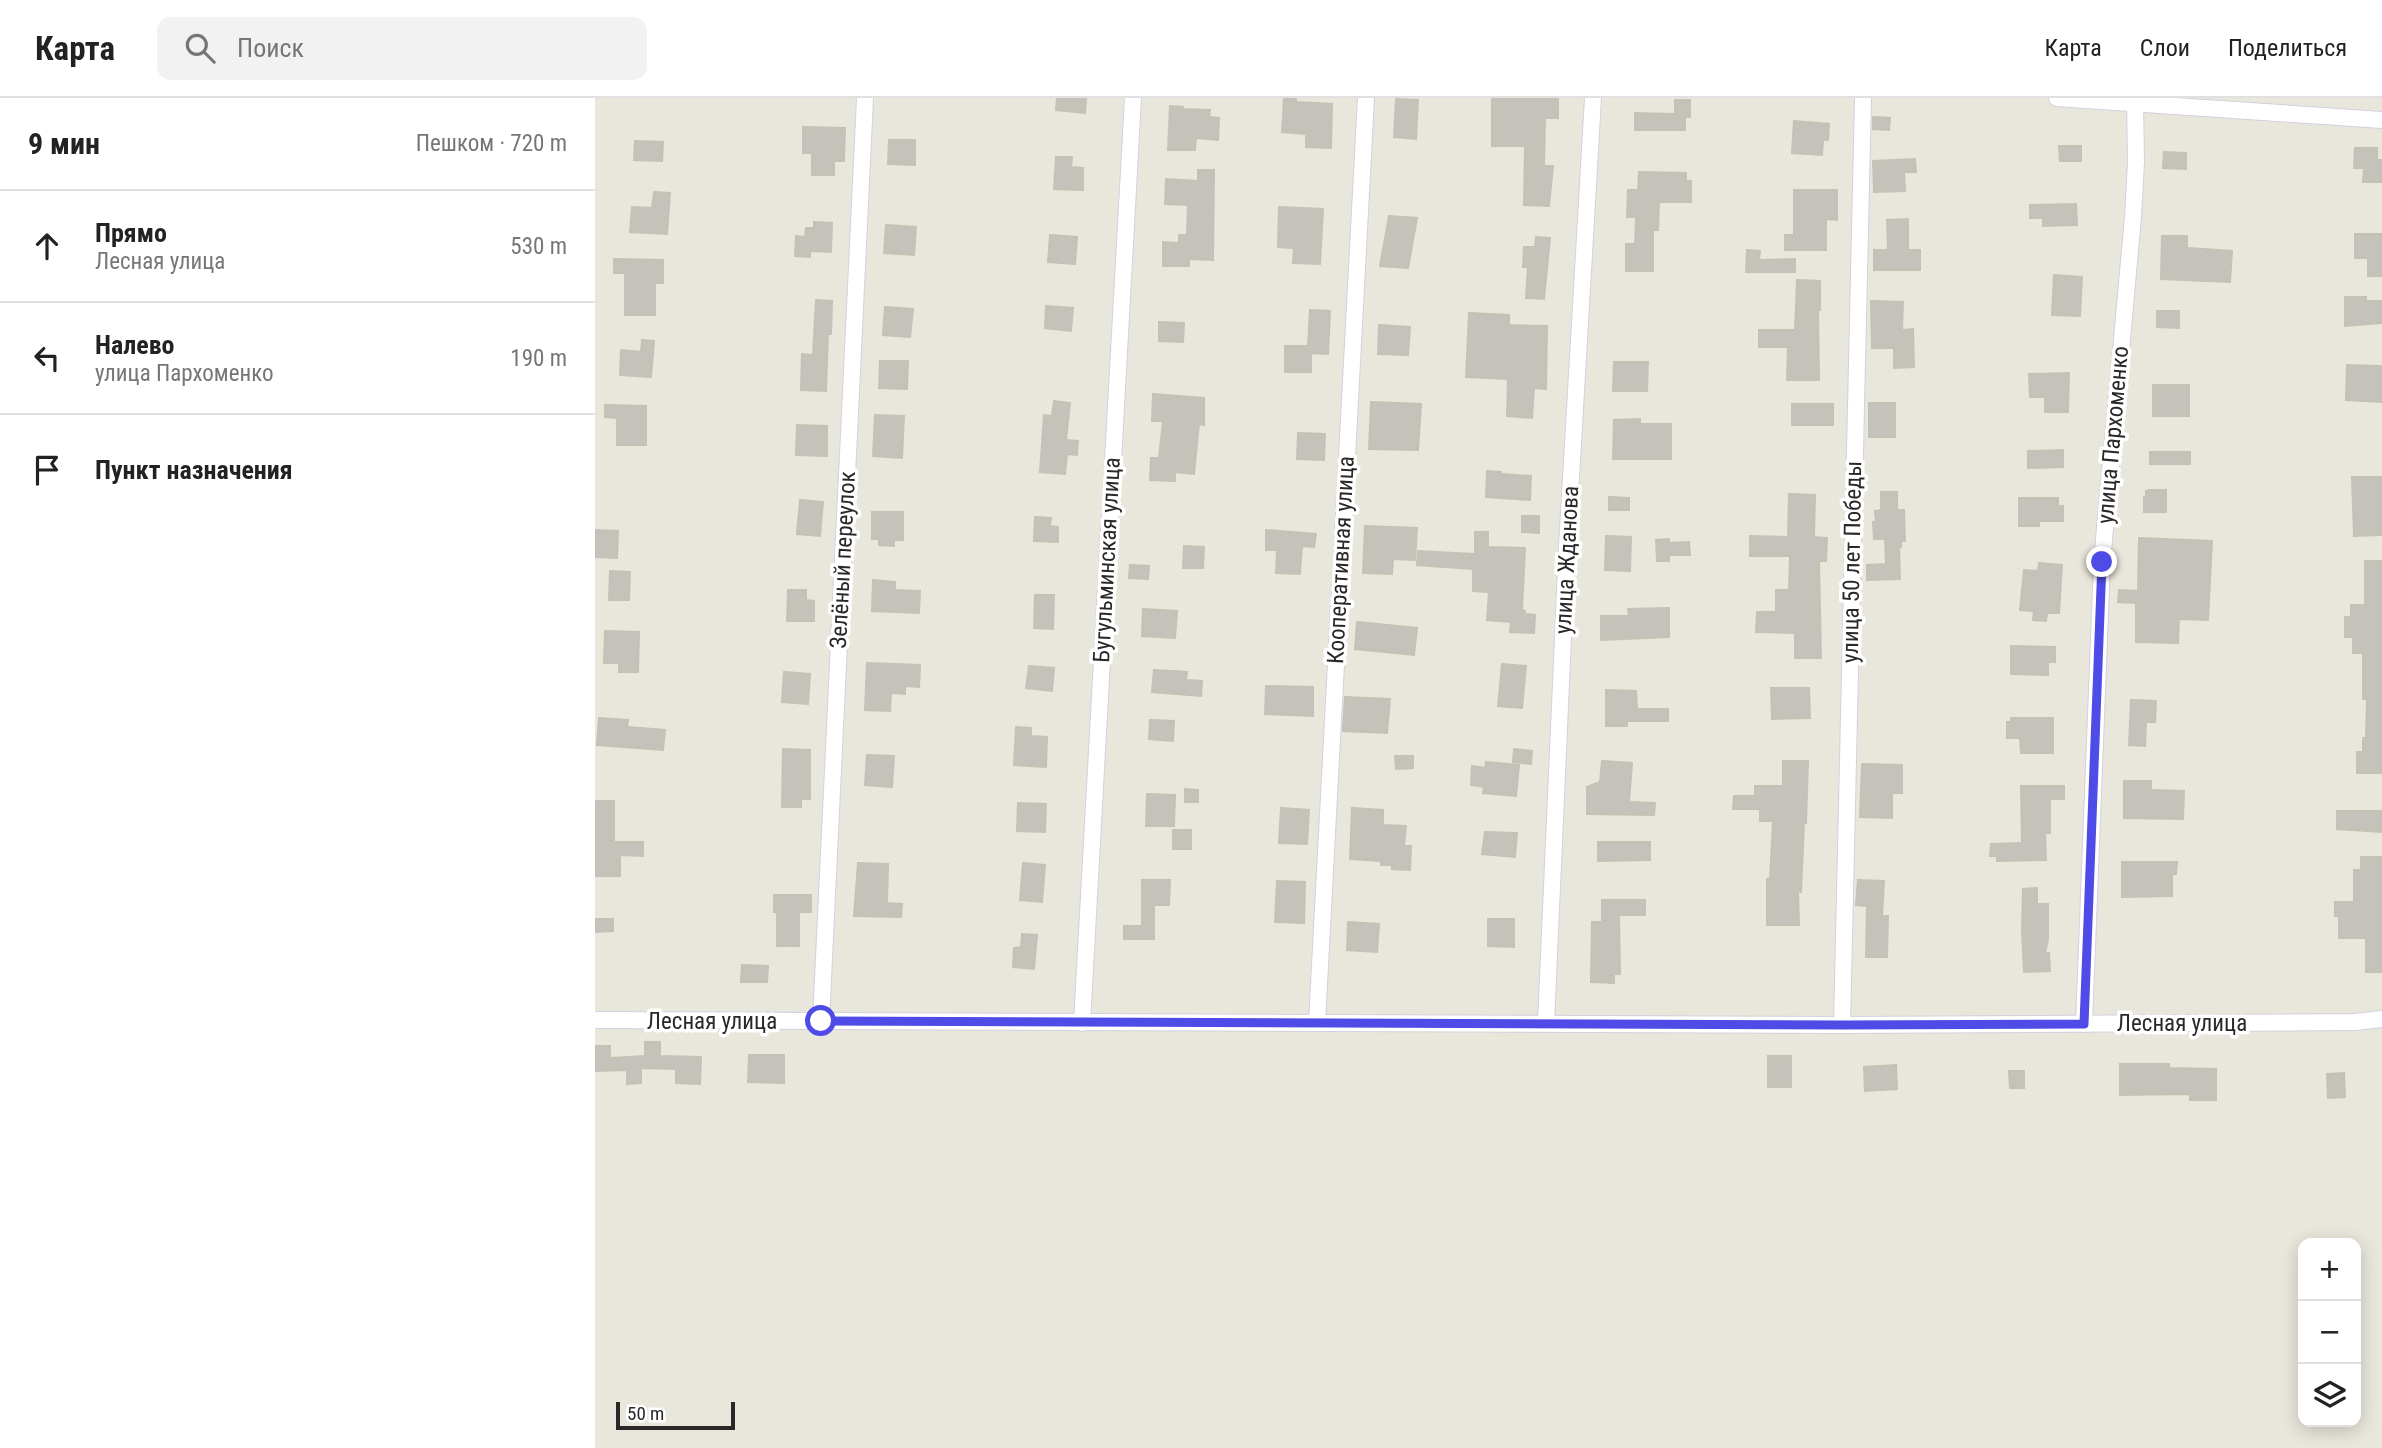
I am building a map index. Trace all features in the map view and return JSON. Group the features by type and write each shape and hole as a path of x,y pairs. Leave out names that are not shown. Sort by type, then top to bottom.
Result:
{"street":[{"name":"Зелёный переулок","path":"821,1021 865,98"},
{"name":"Бугульминская улица","path":"1082,1023 1133,98"},
{"name":"Кооперативная улица","path":"1317,1022 1366,98"},
{"name":"улица Жданова","path":"1546,1023 1567,547 1593,98"},
{"name":"улица 50 лет Победы","path":"1842,1025 1863,98"},
{"path":"2057,98 2135,100 2382,120"},
{"name":"улица Пархоменко","path":"2084,1024 2102,562 2133,217 2135,100"},
{"name":"Лесная улица","path":"595,1020 1842,1025 2355,1022 2382,1019"}],"building":[{"path":"1057,98 1086,98 1085,113 1056,110"},
{"path":"1284,98 1296,98 1296,102 1332,104 1331,148 1306,147 1306,134 1282,132"},
{"path":"1492,98 1558,98 1558,118 1545,118 1544,166 1553,166 1549,206 1524,205 1525,146 1492,146"},
{"path":"1396,99 1418,100 1416,139 1394,137"},
{"path":"1675,100 1690,100 1690,117 1685,117 1685,130 1635,130 1635,113 1675,114"},
{"path":"1170,106 1210,110 1209,117 1219,118 1218,140 1196,138 1195,150 1168,150"},
{"path":"1873,117 1890,118 1889,130 1873,129"},
{"path":"1794,121 1829,124 1828,140 1823,140 1822,155 1792,153"},
{"path":"803,127 845,128 844,161 834,161 834,175 812,175 812,153 803,153"},
{"path":"889,140 915,140 915,165 888,164"},
{"path":"635,141 663,142 662,161 634,160"},
{"path":"2059,146 2081,146 2081,161 2060,161"},
{"path":"2355,148 2377,148 2377,160 2382,160 2382,182 2363,182 2364,168 2354,168"},
{"path":"2164,152 2186,153 2186,169 2163,168"},
{"path":"1056,157 1072,157 1071,167 1083,168 1083,190 1054,189"},
{"path":"1915,159 1916,172 1904,172 1905,191 1874,192 1873,161"},
{"path":"1198,170 1214,170 1213,260 1189,259 1189,266 1163,266 1163,242 1179,243 1179,235 1187,235 1188,205 1165,204 1166,179 1198,181"},
{"path":"1639,172 1686,173 1686,181 1691,181 1691,202 1659,202 1658,230 1653,230 1653,271 1626,271 1626,244 1635,244 1636,217 1627,217 1628,190 1638,190"},
{"path":"1794,190 1837,190 1837,220 1826,219 1826,250 1785,250 1785,235 1794,235"},
{"path":"654,192 670,193 667,234 630,232 632,207 652,208"},
{"path":"2076,204 2077,225 2043,226 2043,218 2030,218 2030,205"},
{"path":"1279,207 1323,209 1320,264 1293,263 1294,248 1278,247"},
{"path":"1389,216 1417,218 1408,268 1380,266"},
{"path":"1908,219 1908,250 1920,250 1920,270 1874,270 1874,250 1888,250 1887,220"},
{"path":"814,222 832,223 831,252 810,251 810,257 795,256 796,236 805,237 806,228 814,228"},
{"path":"886,225 916,227 914,255 884,253"},
{"path":"2355,234 2382,234 2382,276 2368,276 2368,258 2355,258"},
{"path":"1050,235 1077,237 1075,264 1048,262"},
{"path":"2162,236 2187,236 2187,248 2232,251 2230,282 2161,279"},
{"path":"1536,237 1550,238 1544,299 1526,298 1528,267 1523,267 1524,247 1535,247"},
{"path":"1747,250 1760,251 1759,260 1795,259 1795,272 1746,272"},
{"path":"614,259 663,260 663,283 655,283 655,315 625,315 625,273 614,273"},
{"path":"2054,275 2082,277 2080,316 2052,315"},
{"path":"1797,280 1820,281 1819,380 1787,380 1788,347 1759,347 1759,330 1795,330"},
{"path":"2345,297 2366,297 2366,301 2382,301 2382,323 2345,326"},
{"path":"816,300 832,301 826,391 801,390 802,354 813,355"},
{"path":"1871,301 1903,302 1902,330 1913,329 1914,367 1894,368 1894,348 1872,348"},
{"path":"1046,306 1073,308 1071,331 1045,328"},
{"path":"885,307 913,309 910,337 883,335"},
{"path":"1310,310 1330,311 1328,354 1311,353 1311,372 1285,372 1285,346 1308,346"},
{"path":"2157,311 2179,311 2179,328 2157,327"},
{"path":"1469,313 1509,315 1509,325 1547,326 1546,389 1534,388 1532,418 1507,416 1508,379 1466,377"},
{"path":"1159,322 1184,323 1183,342 1159,341"},
{"path":"1379,325 1410,327 1408,355 1378,354"},
{"path":"642,340 654,341 651,377 620,375 621,350 641,352"},
{"path":"880,361 908,361 907,389 879,388"},
{"path":"1614,362 1648,362 1647,391 1613,391"},
{"path":"2347,365 2382,366 2382,402 2346,400"},
{"path":"2069,373 2068,412 2045,412 2045,397 2030,397 2029,374"},
{"path":"2153,385 2189,385 2189,416 2153,416"},
{"path":"1153,394 1204,398 1204,425 1199,424 1194,474 1175,472 1175,481 1150,480 1151,458 1159,458 1163,421 1152,421"},
{"path":"1054,401 1070,403 1066,440 1078,441 1077,455 1067,454 1065,474 1040,472 1044,415 1052,416"},
{"path":"1371,402 1421,404 1418,450 1369,449"},
{"path":"1869,403 1895,403 1895,437 1869,437"},
{"path":"1792,404 1833,404 1833,425 1792,425"},
{"path":"605,405 646,406 646,445 617,445 617,418 605,417"},
{"path":"875,415 904,416 902,458 873,456"},
{"path":"1640,419 1640,424 1671,424 1671,459 1613,459 1614,420"},
{"path":"797,425 827,426 827,456 796,455"},
{"path":"1298,433 1325,434 1324,460 1297,459"},
{"path":"2063,450 2063,467 2028,468 2028,451"},
{"path":"2150,452 2190,452 2190,464 2150,464"},
{"path":"1487,471 1531,476 1530,500 1486,497"},
{"path":"2352,477 2382,477 2382,535 2354,536"},
{"path":"2149,490 2166,490 2166,512 2144,512 2144,497"},
{"path":"1881,492 1897,492 1897,510 1904,510 1905,541 1901,541 1899,547 1900,579 1867,580 1867,565 1886,564 1885,539 1874,539 1873,522 1876,522 1875,511 1881,510"},
{"path":"1789,494 1815,495 1814,537 1827,538 1826,561 1819,561 1821,658 1795,658 1795,633 1756,632 1757,612 1776,612 1776,590 1789,590 1790,556 1750,556 1750,536 1788,537"},
{"path":"1609,497 1629,498 1629,510 1609,510"},
{"path":"2019,498 2058,498 2058,506 2063,506 2063,521 2039,521 2039,526 2019,526"},
{"path":"800,500 823,502 820,536 797,534"},
{"path":"872,512 903,512 903,540 894,540 894,546 879,545 879,539 872,539"},
{"path":"1522,516 1539,516 1539,533 1522,532"},
{"path":"1035,517 1051,518 1050,526 1058,527 1058,542 1034,541"},
{"path":"1365,526 1417,528 1415,560 1393,559 1392,574 1363,573"},
{"path":"595,530 618,531 617,558 595,557"},
{"path":"1266,530 1316,534 1314,547 1302,546 1300,574 1276,573 1277,550 1266,550"},
{"path":"1475,532 1488,532 1488,547 1525,548 1522,610 1525,614 1535,615 1534,633 1510,632 1511,622 1487,620 1489,592 1473,591 1473,569 1417,565 1418,551 1475,554"},
{"path":"1606,536 1631,537 1630,571 1605,570"},
{"path":"2139,538 2212,541 2208,620 2179,619 2178,643 2136,642 2136,603 2118,602 2119,590 2138,591"},
{"path":"1669,539 1669,543 1689,542 1690,555 1669,555 1669,561 1657,561 1656,540"},
{"path":"1184,546 1204,547 1203,568 1183,568"},
{"path":"2365,561 2382,561 2382,773 2357,773 2357,752 2363,752 2363,738 2366,738 2367,699 2363,699 2363,653 2353,653 2353,637 2345,637 2345,617 2351,617 2351,605 2365,605"},
{"path":"2039,563 2062,565 2059,613 2047,613 2046,621 2033,620 2034,611 2020,610 2024,570 2038,571"},
{"path":"1130,565 1149,566 1148,579 1129,578"},
{"path":"610,571 630,572 629,600 609,600"},
{"path":"873,580 895,582 895,590 920,591 919,613 872,611"},
{"path":"788,590 806,590 806,600 814,601 814,621 787,621"},
{"path":"1035,595 1054,595 1053,629 1034,628"},
{"path":"1669,608 1669,637 1601,640 1601,616 1629,616 1628,609"},
{"path":"1143,609 1177,611 1175,638 1142,636"},
{"path":"1357,622 1417,628 1414,655 1355,649"},
{"path":"605,631 639,632 638,672 619,672 619,663 604,663"},
{"path":"2011,646 2055,647 2055,662 2048,662 2048,675 2011,674"},
{"path":"867,663 920,665 919,687 905,686 905,694 891,693 890,711 865,710"},
{"path":"1502,664 1526,666 1522,708 1498,706"},
{"path":"1029,666 1054,668 1052,691 1026,688"},
{"path":"1154,670 1187,672 1186,680 1202,681 1201,696 1152,692"},
{"path":"784,672 810,674 808,704 782,702"},
{"path":"1266,686 1313,687 1313,716 1265,714"},
{"path":"1771,688 1809,688 1810,718 1772,719"},
{"path":"1606,690 1636,691 1637,709 1668,709 1668,721 1627,721 1627,726 1606,726"},
{"path":"1345,697 1390,699 1387,733 1343,731"},
{"path":"2131,700 2156,701 2155,722 2146,722 2145,746 2129,745"},
{"path":"599,718 628,720 627,727 665,730 663,750 597,745"},
{"path":"2011,718 2053,718 2053,753 2021,753 2020,738 2007,738 2007,722 2011,722"},
{"path":"1150,720 1174,721 1173,741 1149,739"},
{"path":"1016,727 1031,728 1031,736 1047,737 1046,767 1014,765"},
{"path":"783,749 810,750 810,799 801,799 801,807 782,807"},
{"path":"1514,749 1532,751 1531,764 1513,762"},
{"path":"867,755 894,756 892,787 865,785"},
{"path":"1395,756 1413,756 1413,768 1396,769"},
{"path":"1602,761 1632,763 1629,802 1655,803 1654,815 1587,814 1587,787 1600,782"},
{"path":"1783,761 1808,761 1801,892 1798,891 1799,925 1767,925 1767,879 1770,879 1773,821 1760,821 1760,809 1733,809 1734,796 1755,796 1755,786 1783,786"},
{"path":"1486,762 1519,765 1516,796 1483,793 1484,787 1471,785 1472,766 1485,768"},
{"path":"1862,764 1902,765 1902,793 1892,793 1892,818 1860,817"},
{"path":"2124,781 2151,781 2151,790 2184,791 2183,819 2124,818"},
{"path":"2021,786 2064,786 2064,799 2050,799 2050,833 2045,833 2046,860 1997,861 1997,856 1990,856 1991,844 2022,843"},
{"path":"1185,789 1198,790 1198,802 1185,802"},
{"path":"1147,794 1175,795 1174,826 1146,826"},
{"path":"595,801 614,801 614,842 643,842 643,856 620,855 620,876 595,876"},
{"path":"1018,803 1046,804 1045,832 1017,831"},
{"path":"1281,808 1309,810 1307,844 1279,843"},
{"path":"1352,808 1383,810 1383,825 1406,826 1404,846 1411,846 1410,870 1392,869 1392,865 1381,865 1381,861 1350,859"},
{"path":"2337,811 2382,811 2382,832 2337,829"},
{"path":"1173,830 1191,830 1191,849 1173,849"},
{"path":"1485,832 1517,833 1515,857 1482,854"},
{"path":"1598,842 1650,842 1650,860 1598,861"},
{"path":"2361,857 2382,857 2382,972 2366,972 2366,938 2339,938 2339,916 2335,916 2335,902 2354,902 2354,870 2361,870"},
{"path":"2122,862 2177,862 2176,874 2172,874 2172,896 2122,897"},
{"path":"858,863 888,864 887,903 902,904 901,917 854,916"},
{"path":"1023,863 1045,865 1042,902 1020,900"},
{"path":"1142,880 1170,880 1169,905 1154,905 1154,939 1124,939 1124,926 1142,926"},
{"path":"1858,880 1884,881 1882,916 1888,916 1887,957 1866,957 1867,906 1856,905"},
{"path":"1277,881 1305,882 1304,923 1275,922"},
{"path":"2037,888 2037,904 2048,904 2045,954 2049,953 2050,971 2024,972 2023,889"},
{"path":"774,895 811,895 811,912 799,912 799,946 777,946"},
{"path":"1602,900 1645,900 1645,915 1619,915 1620,974 1614,974 1614,983 1591,982 1592,922 1602,922"},
{"path":"595,919 613,919 613,931 595,932"},
{"path":"1488,919 1514,919 1514,947 1488,946"},
{"path":"1348,922 1379,924 1377,952 1347,950"},
{"path":"1022,934 1037,935 1034,969 1013,967 1014,948 1021,947"},
{"path":"742,965 768,966 767,982 741,982"},
{"path":"645,1042 660,1042 660,1056 701,1057 700,1084 676,1083 676,1069 641,1068 641,1083 627,1084 627,1070 595,1071 595,1046 610,1046 610,1058 645,1056"},
{"path":"749,1055 784,1055 784,1083 748,1082"},
{"path":"1768,1056 1791,1056 1791,1087 1768,1087"},
{"path":"2120,1064 2169,1064 2169,1068 2216,1069 2216,1100 2190,1100 2190,1094 2120,1095"},
{"path":"1896,1065 1897,1089 1865,1091 1864,1067"},
{"path":"2009,1071 2024,1071 2024,1088 2010,1088"},
{"path":"2344,1073 2345,1097 2328,1098 2327,1074"}],"route":[{"path":"821,1021 2084,1024 2102,562"}]}
